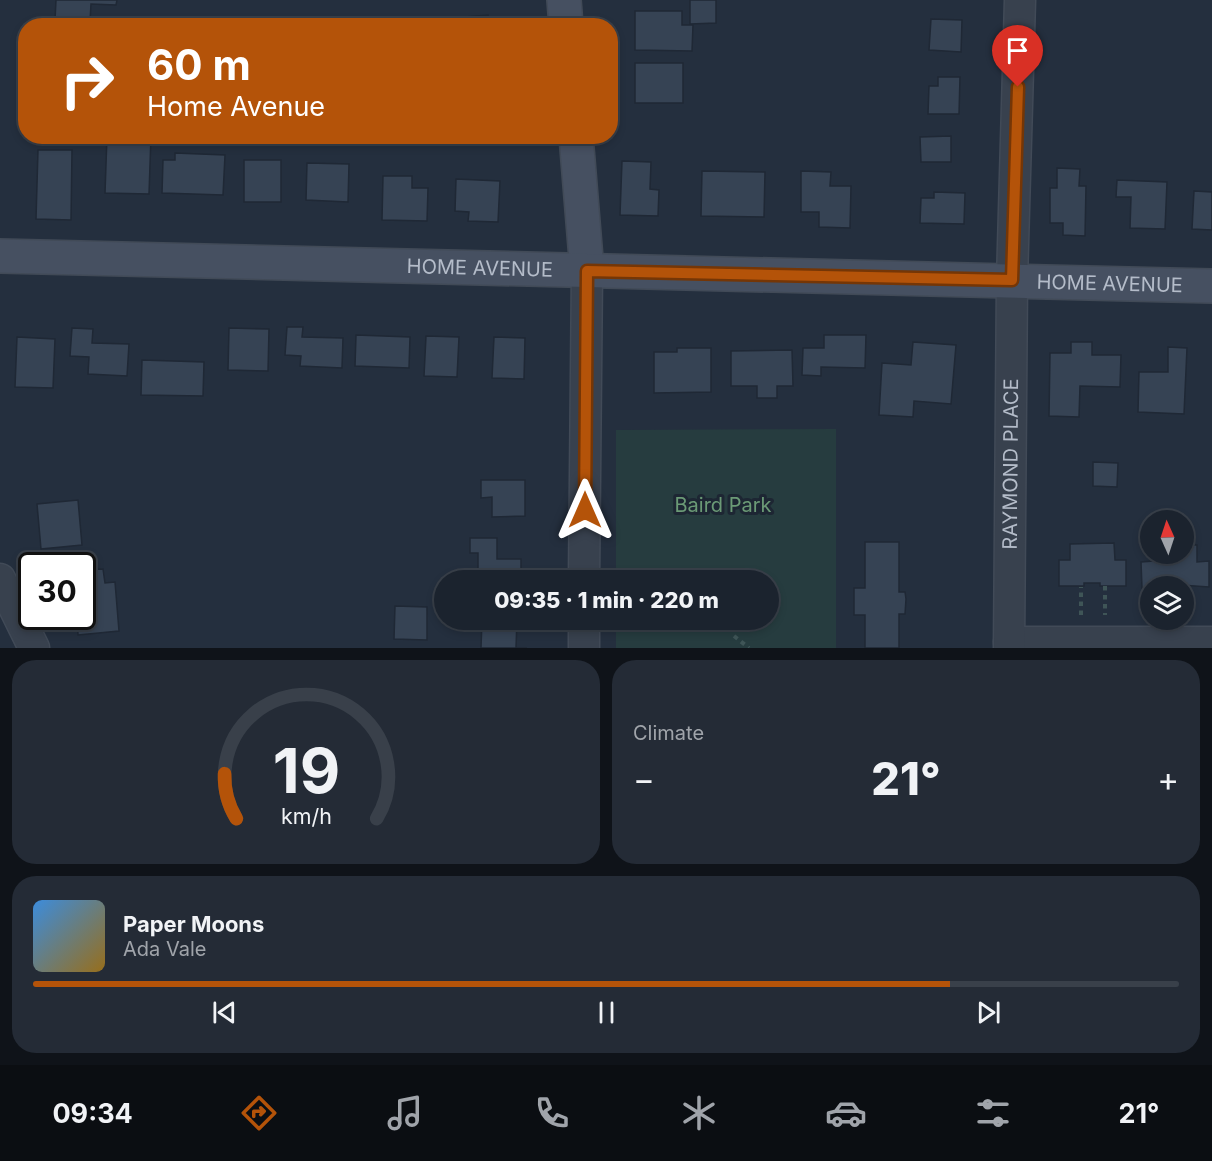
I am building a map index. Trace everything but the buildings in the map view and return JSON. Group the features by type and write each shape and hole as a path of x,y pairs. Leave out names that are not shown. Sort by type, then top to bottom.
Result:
{"main road":[{"path":"564,0 565,18"},
{"path":"577,144 587,271"},
{"name":"HOME AVENUE","path":"0,256 1212,286"}],"street":[{"name":"RAYMOND PLACE","path":"1009,645 1012,280 1020,0"},
{"path":"584,570 587,271"},
{"path":"0,579 34,648"},
{"path":"584,630 584,648"},
{"path":"1009,645 1212,642"}],"path":[{"path":"1081,586 1081,616"},
{"path":"1105,586 1105,616"},
{"path":"734,636 750,648"}],"green space":[{"name":"Baird Park","path":"836,429 836,648 616,648 616,630 779,630 779,570 616,570 616,430"}],"route":[{"path":"585,510 587,271 1012,280 1018,87"}]}
